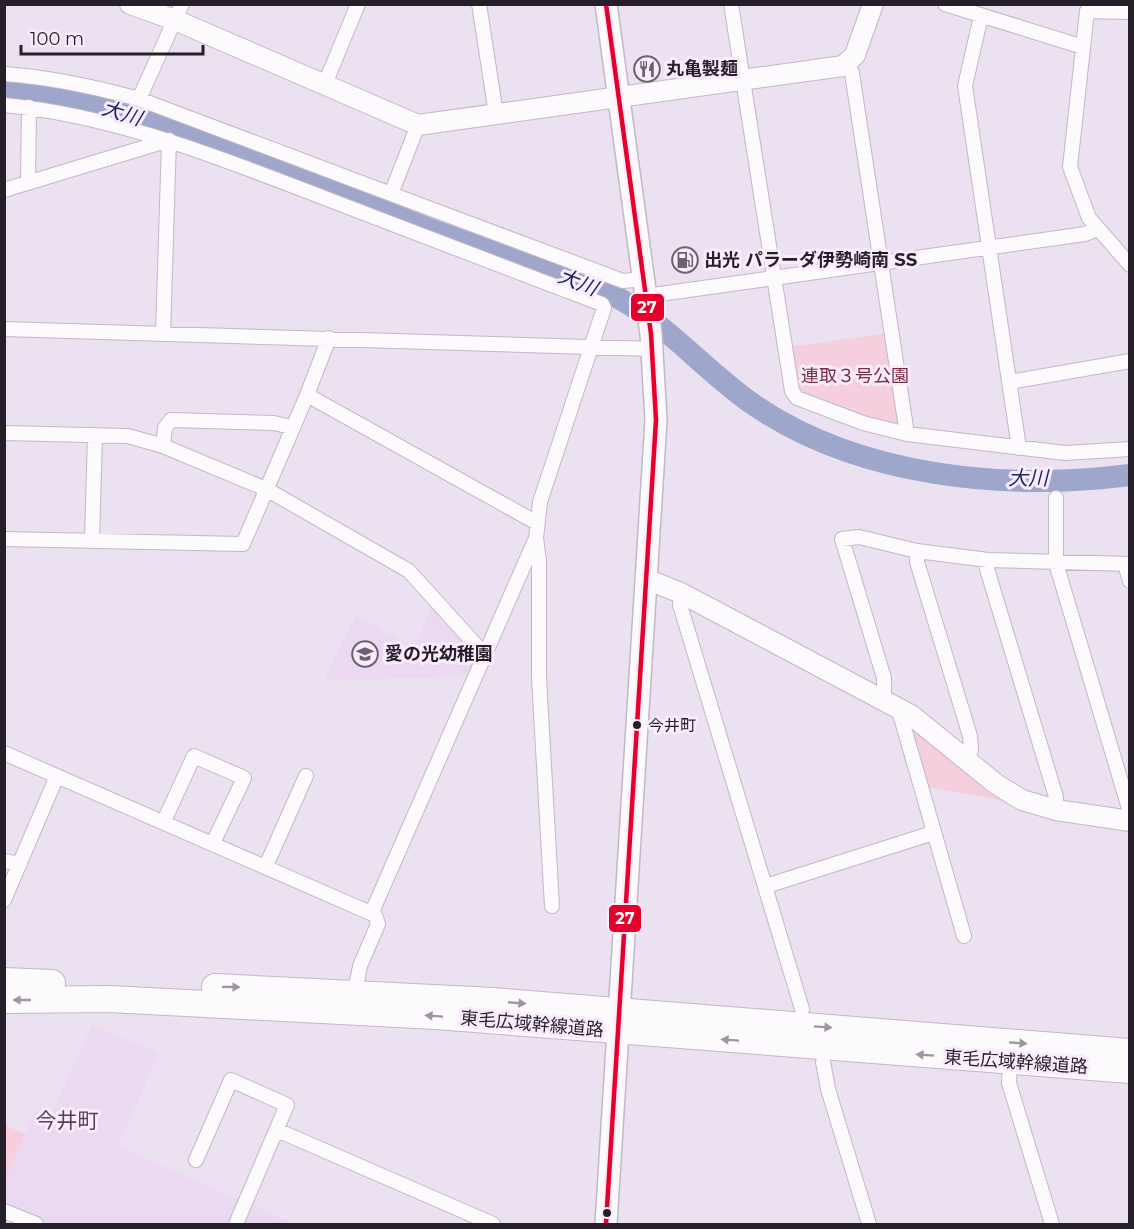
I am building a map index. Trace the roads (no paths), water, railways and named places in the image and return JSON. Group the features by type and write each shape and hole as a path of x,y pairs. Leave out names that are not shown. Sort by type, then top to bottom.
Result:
{"highway":[{"name":"東毛広域幹線道路","path":"4,981 1130,1052"},
{"name":"東毛広域幹線道路","path":"4,1000 354,1002"},
{"name":"東毛広域幹線道路","path":"618,1021 1010,1061 1130,1070"}],"main road":[{"path":"606,4 652,341 656,420 606,1224"}],"street":[{"path":"130,4 178,12 325,84 418,125 847,64 855,55 873,4"},
{"path":"325,84 358,4"},
{"path":"479,4 496,114"},
{"path":"731,4 792,391 797,398 863,423 908,434 1065,453 1130,448"},
{"path":"945,4 1083,47"},
{"path":"1130,12 1090,8 1083,47 1070,167 1083,205 1096,229 1130,265"},
{"path":"139,99 178,12"},
{"path":"981,16 965,86 1019,448"},
{"path":"847,64 852,73 908,434"},
{"path":"4,75 39,77 98,87 139,99 645,291 775,278 1085,234 1096,229"},
{"path":"4,105 88,117 170,140 602,304 604,308 540,502 537,523 539,678 552,906"},
{"path":"28,182 29,107"},
{"path":"391,194 418,125"},
{"path":"4,190 170,140"},
{"path":"163,334 170,140"},
{"path":"4,329 591,345 652,341"},
{"path":"4,539 243,544 329,338"},
{"path":"1009,382 1130,361"},
{"path":"307,395 537,523"},
{"path":"162,446 165,428 171,420 274,423 291,427"},
{"path":"4,433 128,436 162,446 266,489 408,570 483,653"},
{"path":"92,540 95,435"},
{"path":"1056,498 1056,563 1130,812"},
{"path":"964,936 842,539 859,537 917,551 988,560 1127,564 1130,582"},
{"path":"372,912 483,653 536,538"},
{"path":"917,551 917,562 970,736 971,749 968,759"},
{"path":"988,560 987,568 1056,797 1056,810"},
{"path":"646,579 681,593 891,703 1010,793 1056,810 1130,821"},
{"path":"681,593 680,605 802,1009"},
{"path":"4,753 372,912 378,919 378,924 360,966 354,1002"},
{"path":"164,821 194,756 244,778 213,843"},
{"path":"4,900 57,776"},
{"path":"266,866 306,776"},
{"path":"766,886 933,833"},
{"path":"4,861 20,864"},
{"path":"1010,1061 1009,1083 1052,1224"},
{"path":"823,1062 828,1089 869,1224"},
{"path":"196,1160 231,1080 287,1105 236,1224"},
{"path":"277,1130 493,1224"},
{"path":"4,1211 36,1224"}],"waterway":[{"name":"大川","path":"4,92 57,97 109,108 161,123 264,161 431,230 604,291 638,310 754,405 795,429 840,449 887,463 935,473 984,479 1082,480 1130,475"}],"place":[{"name":"丸亀製麺","path":"647,69"},
{"name":"出光 パラーダ伊勢崎南 SS","path":"685,260"},
{"name":"愛の光幼稚園","path":"365,654"},
{"name":"今井町","path":"637,725"}],"district":[{"name":"今井町","path":"67,1120"}],"park label":[{"name":"連取３号公園","path":"855,376"}]}
